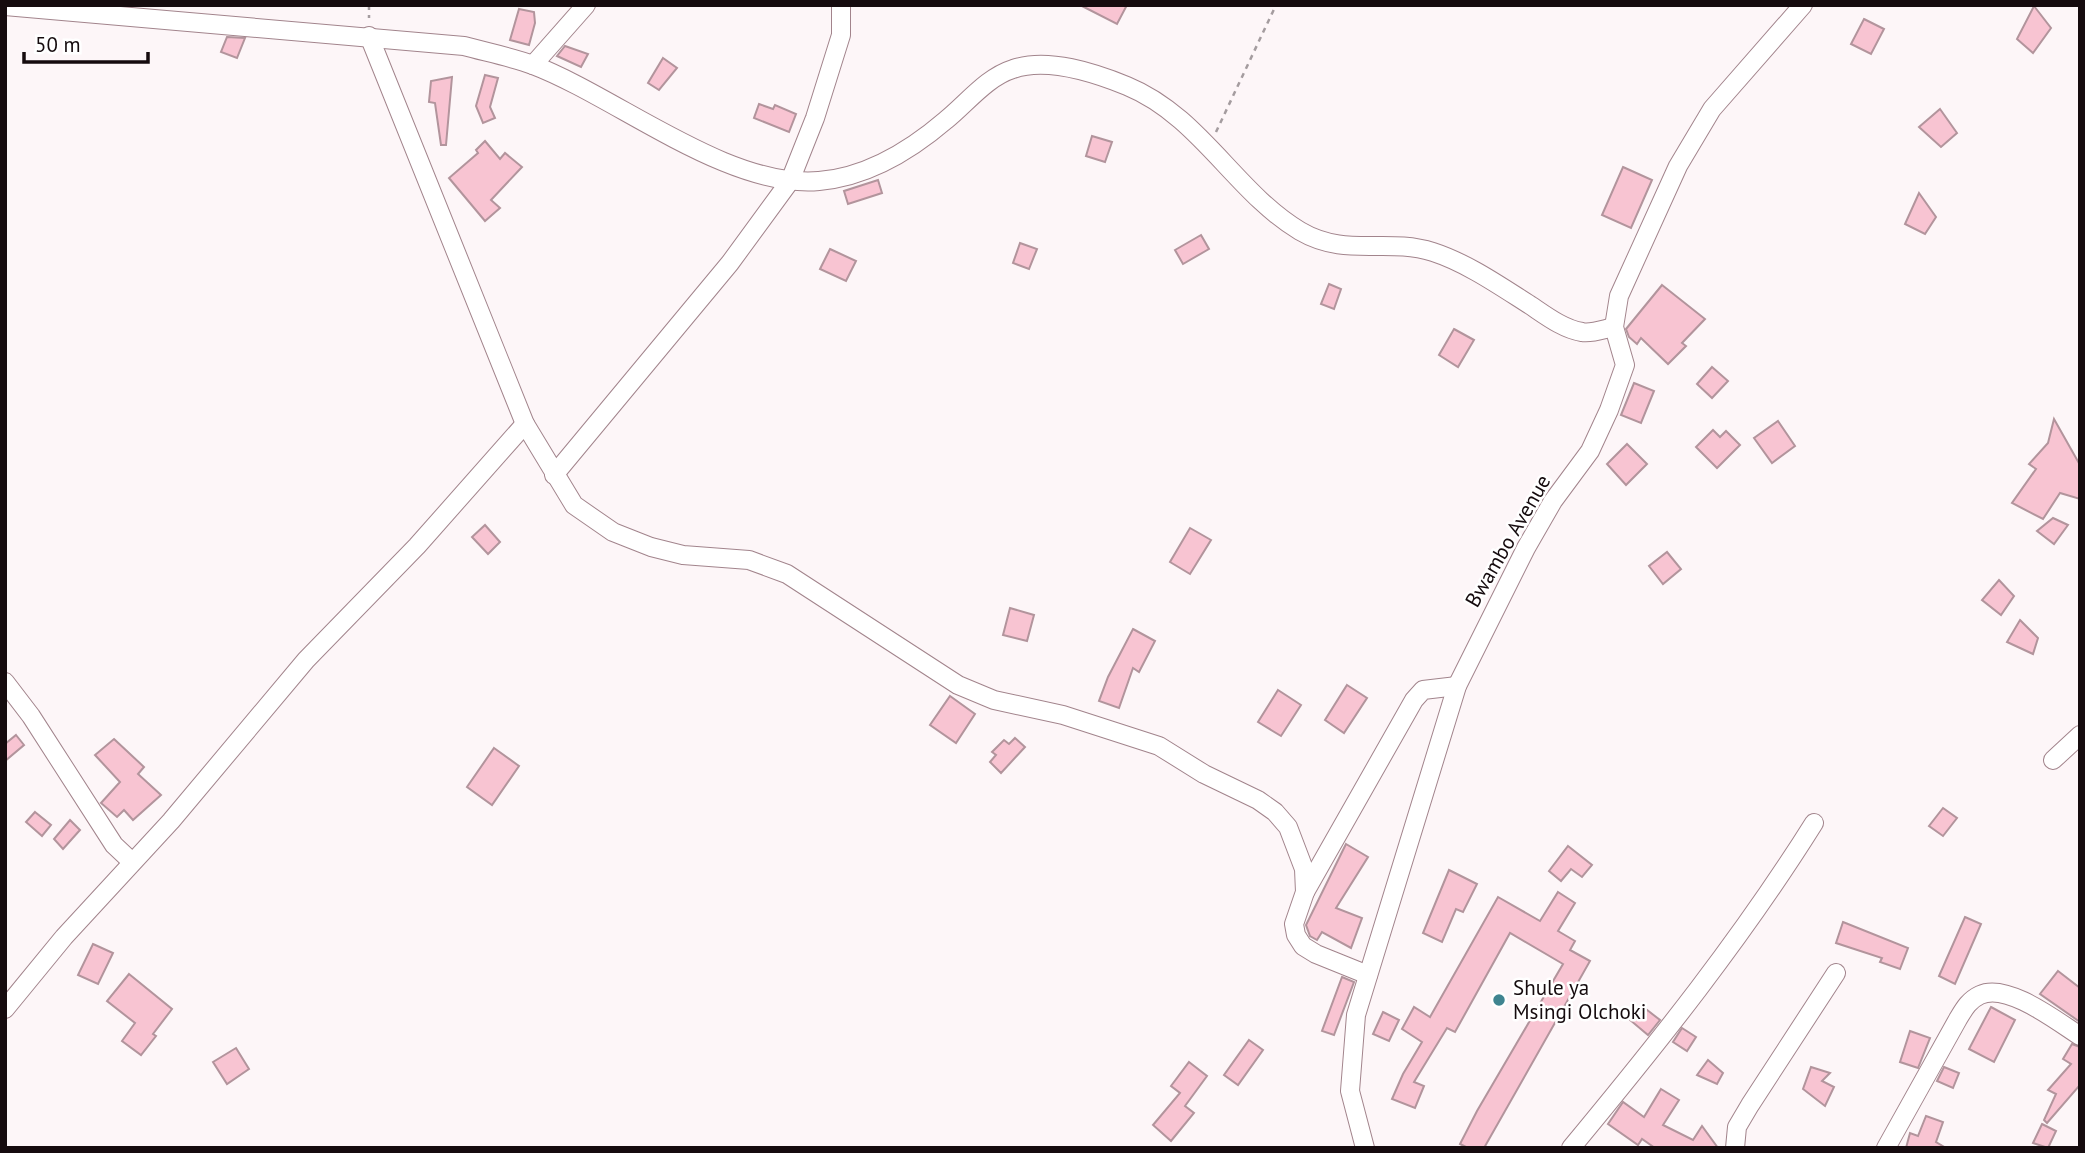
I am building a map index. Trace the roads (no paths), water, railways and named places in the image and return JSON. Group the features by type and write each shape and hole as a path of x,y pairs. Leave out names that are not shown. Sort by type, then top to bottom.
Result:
{"street":[{"path":"533,65 586,5"},
{"path":"554,475 730,263 790,181 816,118 841,35 841,5"},
{"name":"Bwambo Avenue","path":"1365,1148 1350,1091 1356,1015 1392,905 1457,686 1526,548 1553,501 1590,451 1609,410 1625,365 1614,327 1619,296 1695,134 1712,109 1803,5"},
{"path":"5,6 464,46 533,65 724,162 790,181 821,181 890,160 918,142 979,89 1013,68 1068,67 1129,87 1166,110 1210,145 1267,208 1328,245 1405,246 1435,253 1489,280 1557,322 1583,333 1614,327"},
{"path":"369,36 525,424 574,505 613,532 667,552 734,557 772,567 812,587 929,668 971,691 994,700 1118,731 1170,751 1204,774 1275,811 1288,827 1298,849 1306,880 1305,892"},
{"path":"5,1009 131,861 171,821 306,660 417,546 525,424"},
{"path":"5,682 50,743 114,845 131,861"},
{"path":"1368,975 1333,963 1303,946 1296,935 1294,924 1305,892 1414,700 1423,690 1457,686"},
{"path":"2053,760 2080,735"},
{"path":"1572,1148 1688,1005 1769,895 1814,823"},
{"path":"1735,1148 1737,1127 1836,973"},
{"path":"1885,1148 1958,1019 1971,1001 1983,993 1998,992 2015,997 2080,1036"}],"place":[{"name":"Shule ya Msingi Olchoki","path":"1499,1000"}]}
